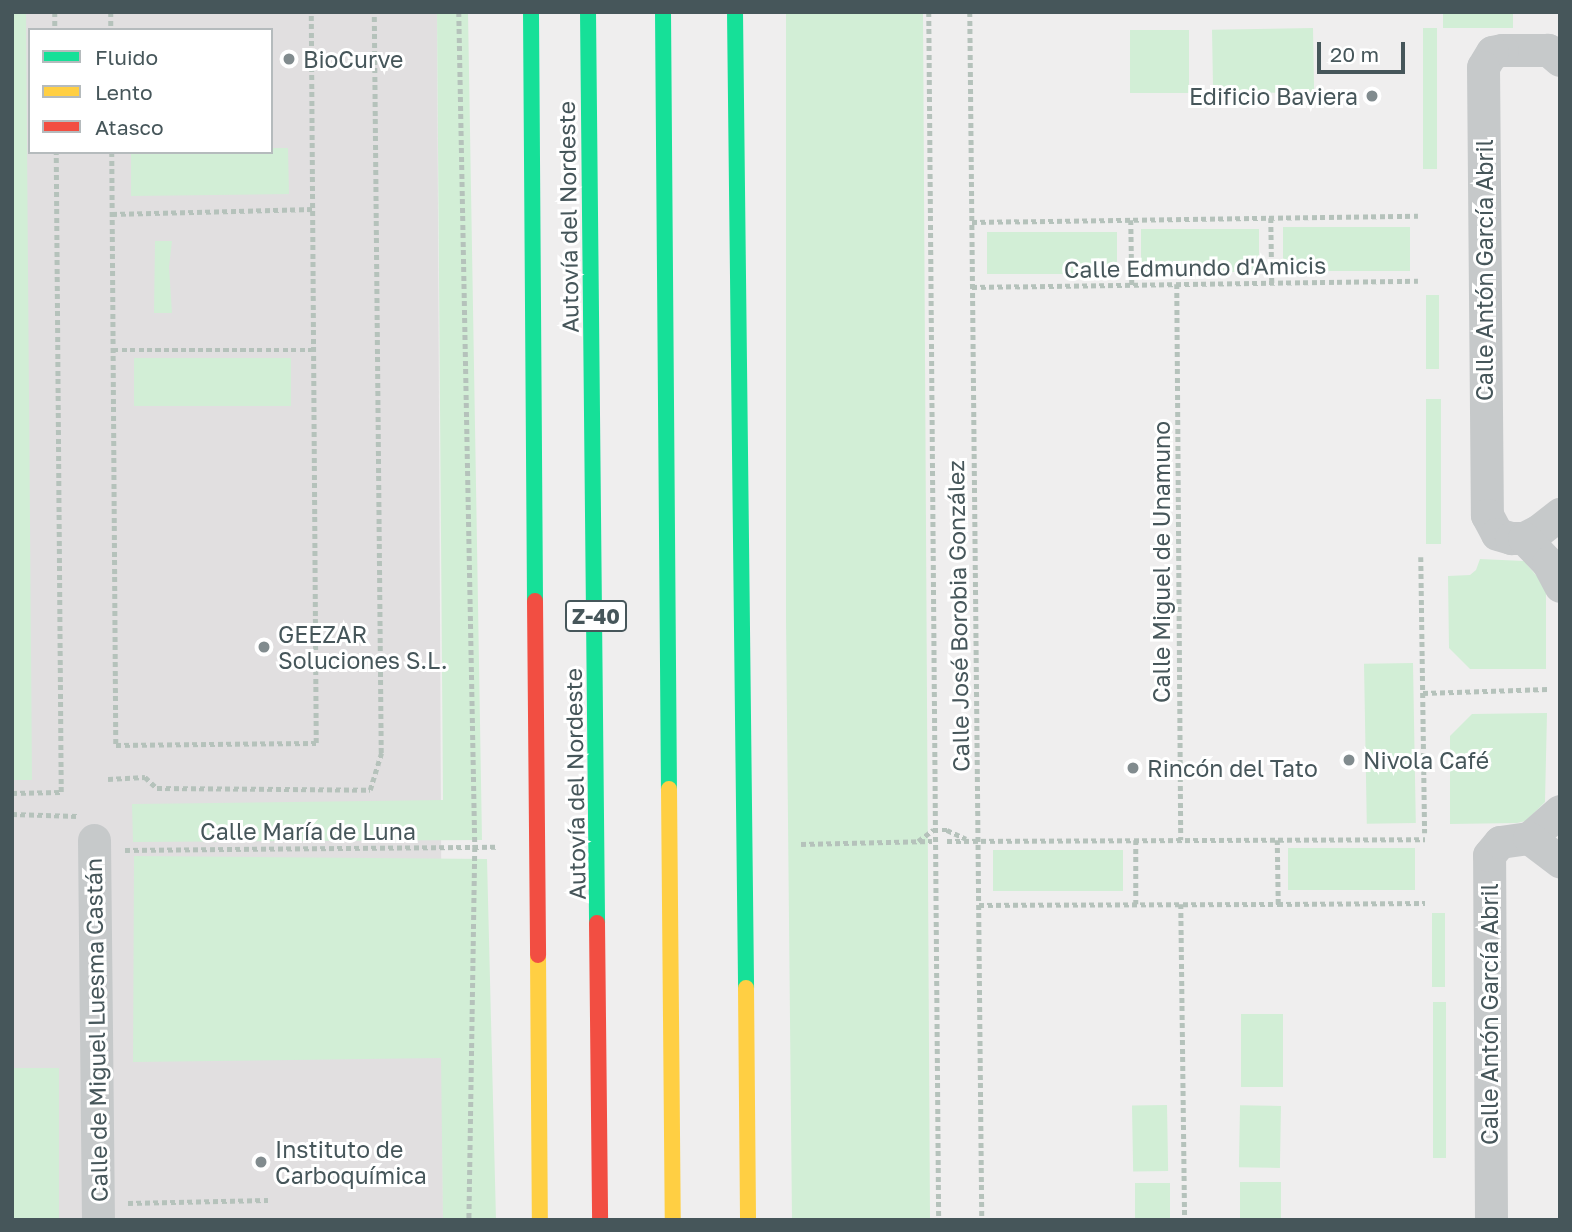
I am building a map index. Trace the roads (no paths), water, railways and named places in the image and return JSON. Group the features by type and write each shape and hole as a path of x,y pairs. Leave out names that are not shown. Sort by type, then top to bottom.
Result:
{"highway":[{"path":"531,12 540,1220"},
{"name":"Autovía del Nordeste","path":"588,12 600,1220"},
{"path":"663,12 673,1220"},
{"path":"720,12 726,675"},
{"path":"735,12 748,1220"},
{"path":"741,564 756,396 756,355"}],"street":[{"name":"Calle Antón García Abril","path":"1524,538 1503,538 1497,534 1490,526 1486,504 1483,67 1492,52 1502,50 1548,50 1560,60"},
{"path":"1560,514 1549,526 1524,538 1548,563 1560,586"},
{"name":"Calle Antón García Abril","path":"1491,1220 1489,855 1500,842 1529,838 1560,811"},
{"name":"Calle de Miguel Luesma Castán","path":"100,836 109,1211"},
{"path":"1529,838 1560,861"}],"place":[{"name":"BioCurve","path":"289,59"},
{"name":"Edificio Baviera","path":"1372,96"},
{"name":"GEEZAR Soluciones S.L.","path":"264,647"},
{"name":"Nivola Café","path":"1349,760"},
{"name":"Rincón del Tato","path":"1133,768"},
{"name":"Instituto de Carboquímica","path":"261,1162"}]}
